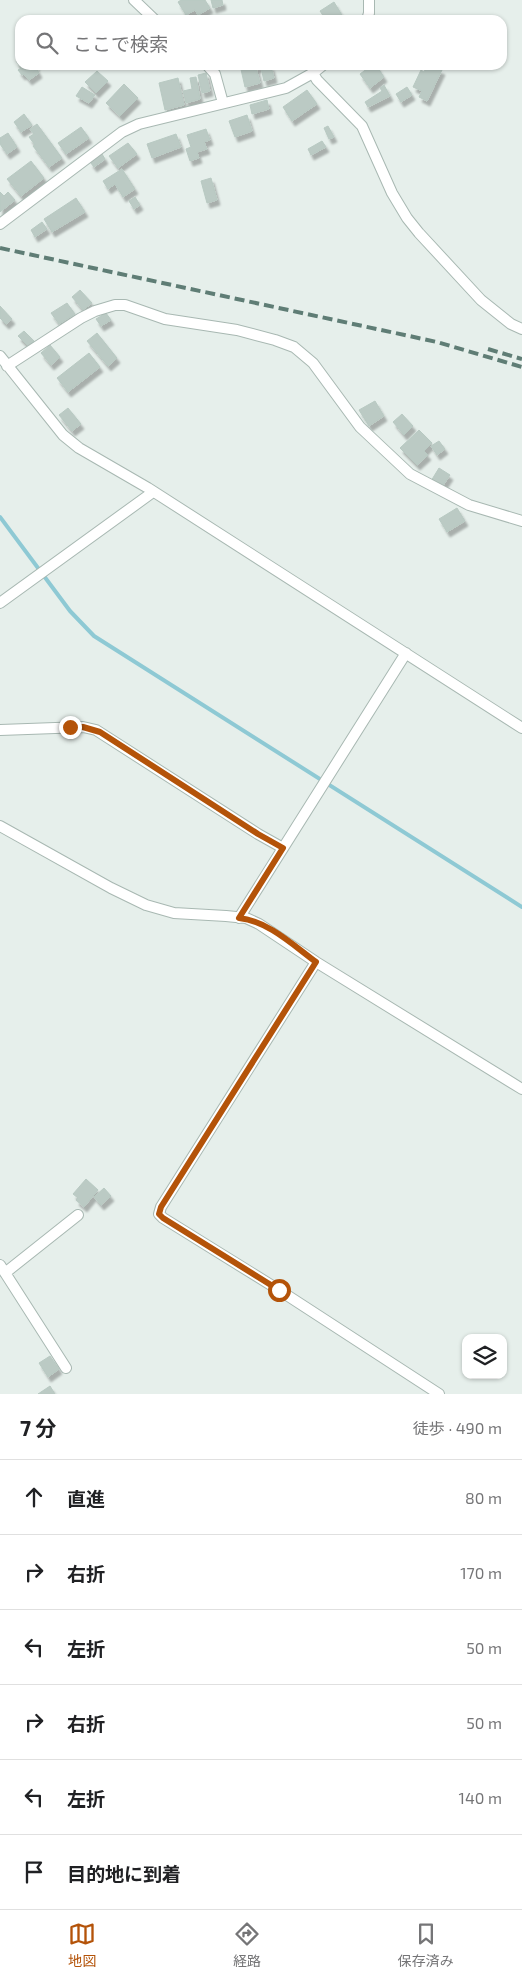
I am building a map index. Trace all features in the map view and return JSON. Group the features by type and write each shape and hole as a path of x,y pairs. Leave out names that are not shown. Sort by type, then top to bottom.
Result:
{"street":[{"path":"134,0 150,15"},
{"path":"368,15 369,0"},
{"path":"211,70 215,74 223,103"},
{"path":"0,224 122,132 138,124 286,88 317,70"},
{"path":"313,73 316,80 362,126 392,193 407,218 419,233 481,300 511,324 522,330"},
{"path":"8,366 81,318 95,311 115,305 125,305 165,319 238,330 275,340 294,347 313,363 360,427 410,474 470,505 522,521"},
{"path":"0,356 64,435 79,448 153,492 522,728"},
{"path":"0,603 153,492"},
{"path":"239,918 406,653"},
{"path":"0,730 83,727 96,730 258,834 283,848"},
{"path":"0,826 118,891 146,904 174,913 246,918 270,930 316,962 522,1089"},
{"path":"316,962 208,1131 161,1207 159,1214 439,1394"},
{"path":"66,1368 3,1269 78,1214"}],"building":[{"path":"181,0 205,0 210,8 198,15 195,10 186,15 178,2"},
{"path":"211,0 222,0 223,5 213,8"},
{"path":"334,2 342,15 323,15 320,11"},
{"path":"18,70 37,70 39,73 29,80 24,74 22,75"},
{"path":"241,70 257,70 260,83 245,87"},
{"path":"261,70 272,70 274,78 264,81"},
{"path":"365,70 379,70 384,77 370,88 360,74"},
{"path":"421,70 424,72 425,70 442,70 427,101 419,97 422,91 413,87"},
{"path":"97,71 108,81 96,93 85,82"},
{"path":"206,73 210,91 202,93 198,75"},
{"path":"196,77 200,99 186,103 183,91 192,89 190,78"},
{"path":"178,78 184,105 165,110 159,83"},
{"path":"124,84 138,98 120,116 106,103"},
{"path":"384,85 390,96 368,107 365,102 382,91 380,88"},
{"path":"82,87 95,95 89,103 76,96"},
{"path":"407,87 412,95 401,102 396,94"},
{"path":"307,90 317,104 292,121 283,107"},
{"path":"267,100 269,109 252,114 250,105"},
{"path":"24,114 32,125 21,132 14,122"},
{"path":"247,115 252,131 235,137 229,121"},
{"path":"37,124 62,158 49,167 33,146 35,145 29,137 34,134 30,129"},
{"path":"328,126 334,137 329,139 324,128"},
{"path":"81,127 89,138 66,154 58,143"},
{"path":"206,129 210,140 204,142 207,149 197,152 199,158 190,161 186,149 191,147 187,135"},
{"path":"8,133 17,147 7,154 0,144 0,138"},
{"path":"176,134 181,147 152,158 147,144"},
{"path":"322,141 326,147 311,155 308,149"},
{"path":"128,143 137,154 118,168 109,156"},
{"path":"102,154 105,159 94,167 90,162"},
{"path":"31,161 44,178 21,196 7,179"},
{"path":"122,169 135,189 123,197 115,184 108,189 103,181"},
{"path":"211,178 217,200 207,203 201,181"},
{"path":"0,192 4,196 8,192 15,200 0,212"},
{"path":"135,197 140,205 134,209 129,201"},
{"path":"76,198 85,212 52,232 44,219"},
{"path":"42,222 47,229 35,237 31,230"},
{"path":"80,290 92,303 83,310 72,297"},
{"path":"67,303 75,314 59,324 51,313"},
{"path":"0,306 12,319 6,324 0,318"},
{"path":"106,313 111,320 101,326 96,319"},
{"path":"24,331 34,341 29,347 18,336"},
{"path":"97,333 117,358 108,366 87,341"},
{"path":"50,345 60,357 51,365 41,353"},
{"path":"89,353 100,367 68,392 57,378"},
{"path":"375,401 384,416 369,426 359,410"},
{"path":"68,408 81,424 72,431 59,415"},
{"path":"402,414 413,426 404,435 393,422"},
{"path":"419,430 432,443 424,451 428,455 417,465 400,448"},
{"path":"439,441 445,449 437,455 431,446"},
{"path":"439,468 450,475 442,487 431,481"},
{"path":"457,508 465,521 447,532 439,519"},
{"path":"86,1179 98,1190 84,1207 76,1200 78,1198 73,1194"},
{"path":"104,1188 111,1196 101,1205 94,1197"},
{"path":"50,1356 59,1369 48,1377 39,1363"},
{"path":"50,1386 55,1394 38,1394"}],"waterway":[{"path":"0,517 70,611 94,636 522,907"}],"railway":[{"path":"0,248 437,342 522,367"},
{"path":"488,349 522,359"}],"route":[{"path":"70,727 83,727 100,732 258,834 283,848 239,918 246,918 270,930 316,962 208,1131 161,1207 159,1214 279,1290"}]}
